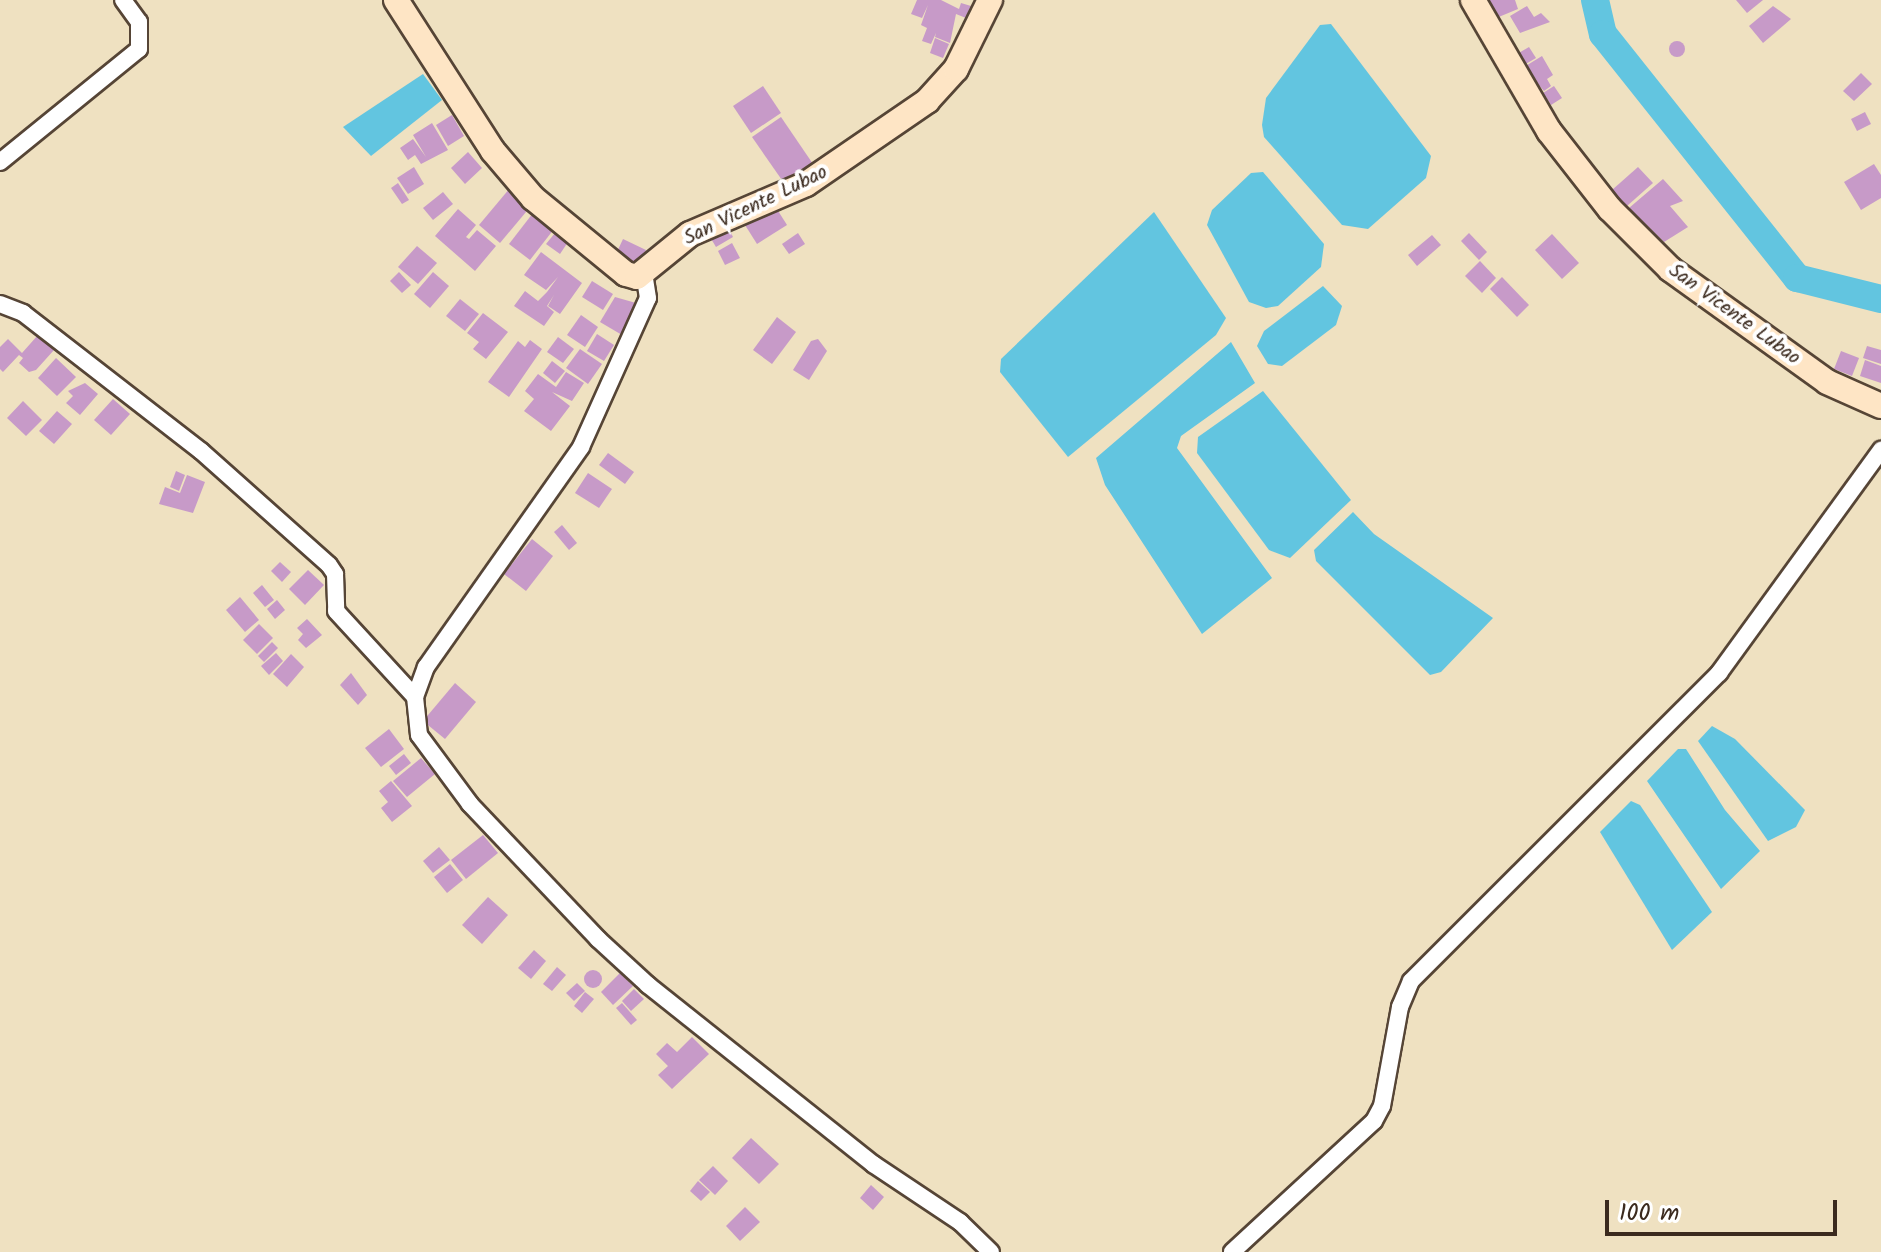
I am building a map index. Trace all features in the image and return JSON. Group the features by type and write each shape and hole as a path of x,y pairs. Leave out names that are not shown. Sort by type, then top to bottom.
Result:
{"street":[{"path":"0,162 139,49 139,22 123,0"},
{"path":"396,0 493,151 533,198 626,274 660,261"},
{"name":"San Vicente Lubao","path":"660,261 690,234 806,184 927,101 956,69 990,0"},
{"name":"San Vicente Lubao","path":"1473,0 1549,131 1610,209 1670,269 1827,382 1881,406"},
{"path":"660,261 648,298 581,447 426,667 415,697 419,735 470,804 598,939 648,985 873,1164 960,1222 991,1252"},
{"path":"0,304 23,313 201,451 329,565 335,574 336,611 415,697"},
{"path":"1232,1252 1374,1121 1382,1106 1400,1007 1411,981 1719,673 1881,450"}],"water":[{"path":"1331,24 1431,156 1426,178 1368,229 1342,225 1264,137 1262,125 1266,98 1320,25"},
{"path":"423,74 442,100 371,156 343,127"},
{"path":"1263,172 1324,244 1321,267 1278,306 1266,308 1249,302 1207,225 1212,210 1251,173"},
{"path":"1154,212 1226,318 1216,335 1068,457 1000,372 1001,359"},
{"path":"1323,286 1342,306 1336,325 1282,366 1268,364 1257,346 1264,331"},
{"path":"1231,342 1255,383 1181,436 1177,448 1272,578 1202,634 1105,485 1096,458"},
{"path":"1263,391 1351,500 1290,558 1269,550 1197,453 1198,437"},
{"path":"1353,512 1374,534 1493,618 1441,672 1430,675 1316,561 1314,550"},
{"path":"1712,726 1735,739 1805,810 1796,827 1768,841 1698,741"},
{"path":"1678,749 1686,749 1725,810 1760,851 1721,889 1647,781"},
{"path":"1631,801 1640,805 1712,912 1672,950 1600,832"}],"building":[{"path":"917,0 941,0 959,9 961,3 971,6 966,18 956,14 950,43 935,37 936,33 931,44 922,41 927,28 921,25 928,5 922,18 911,14"},
{"path":"1480,0 1515,0 1518,9 1489,21"},
{"path":"1736,0 1763,0 1747,13"},
{"path":"1527,6 1534,17 1541,13 1550,22 1520,33 1510,16"},
{"path":"1773,6 1791,19 1763,43 1749,26"},
{"path":"935,38 949,44 943,58 930,53"},
{"path":"1677,41 1685,49 1677,57 1669,49"},
{"path":"1529,47 1536,58 1517,69 1517,54"},
{"path":"1542,56 1553,75 1547,79 1551,86 1544,91 1537,83 1543,93 1554,86 1562,98 1551,105 1546,97 1539,102 1519,70"},
{"path":"1861,73 1872,84 1854,101 1843,91"},
{"path":"763,86 781,113 751,133 733,106"},
{"path":"1865,112 1871,124 1857,131 1851,119"},
{"path":"452,115 464,136 448,146 436,125"},
{"path":"781,117 813,164 784,183 752,137"},
{"path":"432,123 448,150 421,164 415,155 408,160 400,148 413,139 426,157 413,135"},
{"path":"468,152 482,168 465,184 451,168"},
{"path":"1874,164 1881,175 1881,198 1861,210 1844,182"},
{"path":"414,167 424,184 408,194 397,178"},
{"path":"1638,167 1653,183 1627,206 1612,190"},
{"path":"1663,179 1683,201 1670,206 1688,227 1664,242 1629,208"},
{"path":"398,183 409,200 402,204 391,188"},
{"path":"510,188 531,206 500,243 479,225"},
{"path":"443,192 453,204 433,220 423,208"},
{"path":"775,206 787,225 757,244 745,225"},
{"path":"458,209 476,225 466,237 469,239 477,230 496,246 475,271 435,236"},
{"path":"533,213 554,229 530,260 509,244"},
{"path":"728,227 733,237 716,247 710,237"},
{"path":"555,233 568,242 560,254 546,244"},
{"path":"798,233 805,244 789,254 782,244"},
{"path":"1469,233 1487,252 1479,260 1461,241"},
{"path":"1552,234 1579,263 1562,279 1535,250"},
{"path":"1432,235 1441,245 1417,266 1408,255"},
{"path":"623,239 646,250 639,264 616,254"},
{"path":"732,243 740,258 725,265 718,251"},
{"path":"417,246 437,263 418,284 398,267"},
{"path":"541,252 582,283 560,314 548,306 554,295 547,306 554,312 544,326 514,306 525,291 538,301 558,277 546,290 524,275"},
{"path":"1480,261 1496,278 1482,293 1465,276"},
{"path":"399,272 411,285 402,293 390,281"},
{"path":"433,272 449,286 430,308 414,294"},
{"path":"1502,277 1529,305 1517,317 1490,289"},
{"path":"592,281 613,294 603,310 582,297"},
{"path":"615,297 643,305 622,335 600,322"},
{"path":"460,299 479,314 465,331 446,316"},
{"path":"483,313 508,332 486,359 473,349 479,342 467,333"},
{"path":"581,315 598,327 585,347 567,335"},
{"path":"777,317 796,332 772,364 753,350"},
{"path":"597,334 614,345 604,361 587,351"},
{"path":"38,335 54,350 36,370 29,372 19,363 23,358 19,355 3,372 0,369 0,347 8,339 22,353"},
{"path":"558,337 574,349 563,363 547,352"},
{"path":"818,339 827,351 809,380 793,370 811,341"},
{"path":"530,340 542,349 509,397 488,382 518,341 525,347"},
{"path":"1867,346 1881,350 1881,364 1863,358"},
{"path":"580,349 602,364 588,384 566,368"},
{"path":"1841,351 1859,358 1852,376 1834,369"},
{"path":"56,358 76,377 57,396 38,378"},
{"path":"1865,360 1881,366 1881,383 1860,376"},
{"path":"552,361 565,371 555,383 543,373"},
{"path":"566,372 584,383 572,401 552,392 570,406 551,431 524,411 534,399 525,391 538,374 556,387"},
{"path":"85,383 98,394 80,415 66,403 73,396 68,391"},
{"path":"113,399 130,414 111,435 94,420"},
{"path":"23,401 42,420 26,436 7,418"},
{"path":"57,411 72,424 54,444 39,431"},
{"path":"608,453 634,472 625,484 599,465"},
{"path":"176,471 185,475 179,491 170,487"},
{"path":"588,473 612,489 599,508 575,493"},
{"path":"187,475 205,482 193,513 159,504 165,487 180,493"},
{"path":"562,525 577,543 569,550 554,532"},
{"path":"532,539 553,556 526,591 504,574"},
{"path":"280,562 291,572 282,582 271,571"},
{"path":"308,570 324,585 305,605 289,589"},
{"path":"262,585 274,600 265,607 253,593"},
{"path":"240,597 259,620 245,632 226,610"},
{"path":"277,600 285,610 275,619 267,609"},
{"path":"307,619 322,635 306,648 298,640 303,634 297,628"},
{"path":"259,624 273,638 257,654 243,640"},
{"path":"272,642 278,648 264,662 258,656"},
{"path":"276,653 283,661 269,675 261,666"},
{"path":"291,654 304,667 287,687 273,674"},
{"path":"351,673 367,695 358,705 340,685"},
{"path":"455,683 476,702 445,739 423,721"},
{"path":"389,729 404,749 381,767 365,748"},
{"path":"404,754 411,763 396,775 389,766"},
{"path":"421,758 435,774 407,797 393,781"},
{"path":"391,781 412,806 392,822 381,808 388,802 379,791"},
{"path":"483,835 498,853 466,879 451,860"},
{"path":"439,847 450,860 433,873 423,861"},
{"path":"450,864 463,880 447,893 434,877"},
{"path":"488,897 508,915 482,944 462,925"},
{"path":"534,950 546,961 531,979 518,968"},
{"path":"557,967 566,975 552,991 543,984"},
{"path":"593,970 602,979 593,988 584,979"},
{"path":"620,973 633,986 613,1005 601,992"},
{"path":"577,983 585,991 574,1001 566,993"},
{"path":"634,989 644,999 631,1011 622,1001"},
{"path":"585,992 594,999 582,1013 574,1006"},
{"path":"622,1003 637,1020 631,1025 616,1008"},
{"path":"692,1037 709,1054 672,1089 658,1075 668,1066 656,1054 667,1043 677,1052"},
{"path":"751,1138 779,1164 759,1184 732,1158"},
{"path":"713,1166 728,1181 715,1195 699,1180"},
{"path":"698,1181 710,1192 701,1201 690,1191"},
{"path":"871,1185 884,1197 873,1210 860,1198"},
{"path":"745,1207 760,1222 740,1241 726,1226"}],"waterway":[{"path":"1595,0 1603,34 1797,278 1881,299"}]}
